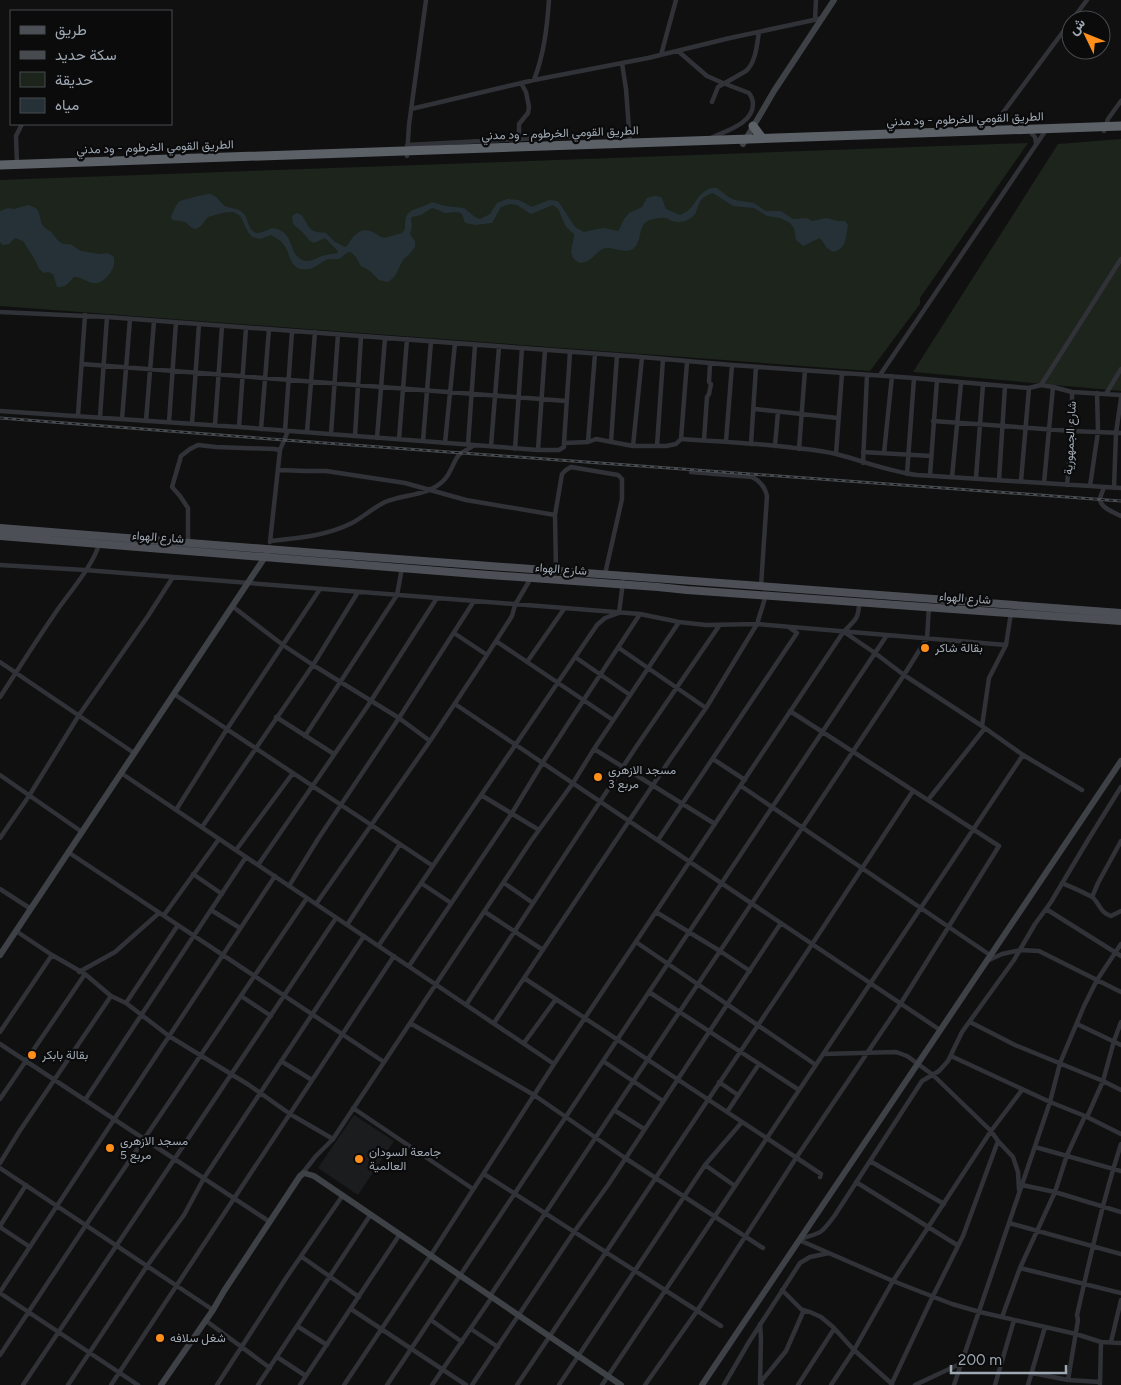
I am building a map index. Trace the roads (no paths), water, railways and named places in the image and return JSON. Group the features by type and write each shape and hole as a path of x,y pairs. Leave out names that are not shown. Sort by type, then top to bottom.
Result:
{"highway":[{"path":"753,126 762,138"},
{"name":"الطريق القومي الخرطوم - ود مدني","path":"0,165 407,150 1032,134 1121,126"},
{"name":"الطريق القومي الخرطوم - ود مدني","path":"0,170 630,139 744,141 762,138 990,130 1104,129 1121,131"}],"main road":[{"name":"شارع الهواء","path":"0,528 188,542 269,544 605,574 1121,612"},
{"name":"شارع الهواء","path":"0,536 687,590 1121,621"}],"street":[{"path":"407,150 426,0"},
{"path":"534,80 544,46 549,0"},
{"path":"661,55 676,0"},
{"path":"815,20 816,0"},
{"path":"744,141 774,91 834,0"},
{"path":"1079,10 1087,0"},
{"path":"411,109 534,80 661,55 822,18"},
{"path":"712,102 716,91 723,83 749,68 759,32"},
{"path":"990,130 1061,34"},
{"path":"678,51 704,74 751,94 753,106 750,116 741,123 707,140"},
{"path":"622,63 630,139"},
{"path":"519,143 519,124 528,113 529,107 527,96 521,83"},
{"path":"1104,129 1121,101"},
{"path":"17,164 15,140 22,125"},
{"path":"880,375 1044,133"},
{"path":"1032,134 1036,144"},
{"path":"1041,385 1121,260"},
{"path":"0,312 85,315 315,332 1028,388 1041,385 1053,386 1072,392 1121,396 1114,488"},
{"path":"78,415 85,315"},
{"path":"100,417 107,317"},
{"path":"122,419 130,319"},
{"path":"146,421 154,321"},
{"path":"169,422 176,322"},
{"path":"192,424 199,324"},
{"path":"215,425 222,326"},
{"path":"238,426 246,328"},
{"path":"261,429 268,329"},
{"path":"0,955 264,557 269,544 280,450 286,431 292,331"},
{"path":"307,432 315,332"},
{"path":"331,434 338,334"},
{"path":"355,436 361,336"},
{"path":"377,438 385,338"},
{"path":"399,439 407,339"},
{"path":"423,441 431,341"},
{"path":"445,443 454,343"},
{"path":"269,544 336,530 362,517 385,502 429,490 444,480 458,456 469,450 471,445 475,345"},
{"path":"491,446 499,347"},
{"path":"515,449 522,348"},
{"path":"538,450 546,350"},
{"path":"0,411 238,426 515,449 559,450 564,447 570,352"},
{"path":"588,442 595,354"},
{"path":"610,442 617,356"},
{"path":"633,446 642,357"},
{"path":"657,446 663,359"},
{"path":"564,443 588,442 596,439 633,446 673,446 681,439 688,362"},
{"path":"82,364 566,401"},
{"path":"704,440 707,396 711,384 709,382 710,364"},
{"path":"726,441 732,365"},
{"path":"751,444 756,367"},
{"path":"1106,394 1121,369"},
{"path":"799,449 805,370"},
{"path":"836,454 842,373"},
{"path":"863,463 867,375"},
{"path":"884,453 892,376"},
{"path":"907,474 914,378"},
{"path":"930,475 937,380"},
{"path":"952,477 960,383"},
{"path":"976,478 982,384"},
{"path":"999,480 1005,386"},
{"path":"1044,483 1053,386"},
{"path":"1022,481 1028,388"},
{"name":"شارع الجمهورية","path":"1067,485 1072,431 1072,392"},
{"path":"1090,486 1098,432 1098,393"},
{"path":"754,409 838,418"},
{"path":"775,446 778,412"},
{"path":"933,421 1048,430 1119,433"},
{"path":"681,439 726,441 836,454 907,474 1121,488"},
{"path":"188,542 188,508 172,487 181,456 198,445 280,450"},
{"path":"863,452 931,456"},
{"path":"556,570 556,503 562,474 574,467 618,475 623,482 622,499 605,574"},
{"path":"278,470 326,471 405,483 466,500 555,515"},
{"path":"691,472 752,477 765,488 767,496 761,586"},
{"path":"1104,487 1100,498 1101,503 1121,516"},
{"path":"0,697 97,553 99,544"},
{"path":"0,565 85,570 640,614 679,622 719,626 757,624 1006,645"},
{"path":"305,736 397,595 402,568"},
{"path":"619,613 622,584 625,575"},
{"path":"0,838 29,796 78,715 148,616 172,577"},
{"path":"316,904 455,704 512,616 515,604 531,578"},
{"path":"176,810 226,729 320,589"},
{"path":"202,827 276,717 313,666 358,592"},
{"path":"494,1023 706,708 757,624 766,595"},
{"path":"258,865 370,702 437,598"},
{"path":"289,886 400,718 474,601"},
{"path":"344,1385 484,1174 554,1064 790,711 844,632 856,619 859,602"},
{"path":"232,606 313,666 370,702 400,718 430,741"},
{"path":"432,1385 904,675 927,638 929,607"},
{"path":"527,662 564,609"},
{"path":"379,945 597,625 605,618 619,613"},
{"path":"928,800 983,727 989,678 1006,645 1011,613"},
{"path":"409,966 512,813 543,762 640,614"},
{"path":"161,1385 300,1176 333,1139 679,622"},
{"path":"466,1004 600,801 719,626"},
{"path":"658,840 797,633 789,627"},
{"path":"844,632 1023,755 1082,790"},
{"path":"454,633 487,655"},
{"path":"387,1385 887,635"},
{"path":"496,641 613,720"},
{"path":"618,648 706,708"},
{"path":"575,657 630,695"},
{"path":"0,662 134,753"},
{"path":"174,694 433,866"},
{"path":"455,704 940,1030"},
{"path":"645,1385 697,1311 796,1158 901,1003 999,846 790,711"},
{"path":"276,717 334,754"},
{"path":"594,749 715,824"},
{"path":"602,1385 1023,755"},
{"path":"713,759 745,780"},
{"path":"702,1385 1121,761"},
{"path":"121,773 554,1064"},
{"path":"236,850 293,773"},
{"path":"0,776 82,832"},
{"path":"741,786 949,927 989,958"},
{"path":"799,1240 824,1230 922,1081 939,1071 951,1056 959,1038 1020,950 1121,787"},
{"path":"517,1385 913,791"},
{"path":"481,795 539,830"},
{"path":"79,972 115,952 161,914 194,874 219,839"},
{"path":"1092,897 1121,841"},
{"path":"347,925 400,844"},
{"path":"68,852 384,1062"},
{"path":"85,1100 246,857"},
{"path":"194,874 222,894"},
{"path":"138,1385 0,1292 275,876"},
{"path":"421,883 451,903"},
{"path":"504,883 533,903"},
{"path":"1062,883 1092,897 1099,908 1107,915 1111,916 1121,908"},
{"path":"1,891 31,909"},
{"path":"0,1355 307,898"},
{"path":"1046,909 1121,956"},
{"path":"211,910 240,928"},
{"path":"485,912 543,950"},
{"path":"656,912 750,971"},
{"path":"23,1385 336,918"},
{"path":"472,1385 781,923"},
{"path":"126,1002 178,925"},
{"path":"16,931 85,974 111,996 126,1002 169,1036 231,1074 290,1114 333,1139"},
{"path":"68,1385 146,1266 184,1215 204,1178 364,936"},
{"path":"636,942 816,1064"},
{"path":"954,1385 1020,1193 1050,1102 1060,1064 1097,980 1121,944"},
{"path":"989,958 1020,950 1039,952 1121,992"},
{"path":"0,1032 52,955"},
{"path":"111,1385 394,956"},
{"path":"0,1099 85,974"},
{"path":"524,978 821,1174 820,1177"},
{"path":"649,992 799,1090"},
{"path":"0,1163 111,996"},
{"path":"241,996 271,1016"},
{"path":"524,1043 556,999"},
{"path":"970,1022 1015,1045 1121,1090"},
{"path":"1002,1317 1020,1268 1055,1192 1067,1155 1103,1081 1121,1022"},
{"path":"410,1023 534,1095 625,1158 763,1248"},
{"path":"1077,1024 1121,1044"},
{"path":"0,1044 270,1222"},
{"path":"823,1054 901,1053 918,1063 991,1131 1013,1157 1018,1172 1020,1193"},
{"path":"951,1056 1121,1134"},
{"path":"281,1061 312,1080"},
{"path":"603,1061 663,1101"},
{"path":"727,1112 759,1064"},
{"path":"719,1082 738,1095"},
{"path":"831,1385 854,1350 894,1281 991,1131 1022,1090"},
{"path":"353,1108 473,1189"},
{"path":"614,1110 644,1129"},
{"path":"559,1385 683,1196 705,1165 742,1122"},
{"path":"782,1290 804,1310 821,1317 892,1384 957,1245 963,1236 998,1141"},
{"path":"1068,1380 1078,1320 1077,1315 1103,1206 1121,1144"},
{"path":"1035,1147 1121,1171"},
{"path":"870,1161 944,1204"},
{"path":"705,1165 735,1186"},
{"path":"0,1168 212,1310"},
{"path":"300,1176 304,1173 309,1173 343,1195 622,1385"},
{"path":"484,1174 721,1326"},
{"path":"856,1182 957,1245"},
{"path":"26,1185 2,1219 0,1226 30,1247"},
{"path":"1022,1185 1055,1192 1121,1212"},
{"path":"217,1385 343,1195"},
{"path":"258,1385 371,1214"},
{"path":"1009,1223 1121,1254"},
{"path":"302,1384 400,1234"},
{"path":"799,1240 952,1304 1076,1334 1101,1342 1121,1344"},
{"path":"724,1385 760,1324 800,1263 810,1257 830,1253"},
{"path":"302,1257 358,1297"},
{"path":"1020,1268 1121,1293"},
{"path":"1111,1342 1121,1300"},
{"path":"351,1309 466,1385"},
{"path":"761,1384 786,1351 804,1310"},
{"path":"205,1320 270,1368"},
{"path":"430,1320 462,1342"},
{"path":"994,1385 1014,1320"},
{"path":"760,1324 761,1384"},
{"path":"297,1326 327,1345"},
{"path":"1028,1385 1046,1327"},
{"path":"471,1329 498,1347"},
{"path":"798,1385 834,1329"},
{"path":"1032,1373 1100,1384 1101,1342"},
{"path":"276,1357 306,1376"},
{"path":"917,1384 962,1363"}],"water":[{"path":"711,188 717,188 735,200 754,203 767,211 781,211 793,219 807,218 812,221 826,218 845,221 848,225 845,242 841,248 833,252 827,248 820,238 803,246 796,240 794,228 789,222 767,216 754,208 733,206 713,193 700,202 691,218 682,222 662,218 646,222 633,249 627,251 606,248 588,261 580,263 575,260 571,250 574,234 566,227 558,209 553,205 531,214 517,205 510,204 501,207 492,223 475,225 465,223 462,214 458,212 445,213 433,208 421,215 412,217 410,234 415,241 415,247 404,259 394,277 388,282 379,280 370,271 361,266 351,252 340,258 326,260 315,267 298,268 294,266 287,249 278,239 271,235 260,239 252,237 242,219 235,213 226,212 208,217 196,229 185,222 172,220 171,217 180,201 210,194 215,196 225,206 243,213 254,232 261,233 272,228 280,230 289,239 296,255 307,261 338,253 338,251 325,238 314,243 309,240 293,223 292,216 297,213 303,217 311,229 326,233 335,242 345,247 357,233 364,230 384,238 402,233 405,229 405,221 409,213 432,202 445,206 464,208 480,219 490,214 497,203 507,199 519,200 532,207 549,200 558,201 575,227 584,232 604,228 618,231 629,213 642,207 647,198 658,196 662,198 666,209 680,215 690,209 701,194"},
{"path":"28,205 38,211 44,227 61,243 70,244 81,251 100,254 108,253 114,257 114,265 109,275 96,283 74,277 65,286 57,287 53,274 44,273 39,269 23,241 15,238 9,244 3,245 0,242 0,211"}],"railway":[{"path":"0,418 1121,501"}],"place":[{"name":"بقالة شاكر","path":"925,648"},
{"name":"مسجد الازهري مربع 3","path":"598,777"},
{"name":"بقالة بابكر","path":"32,1055"},
{"name":"مسجد الازهري مربع 5","path":"110,1148"},
{"name":"جامعة السودان العالمية","path":"359,1159"},
{"name":"شغل سلافه","path":"160,1338"}]}
